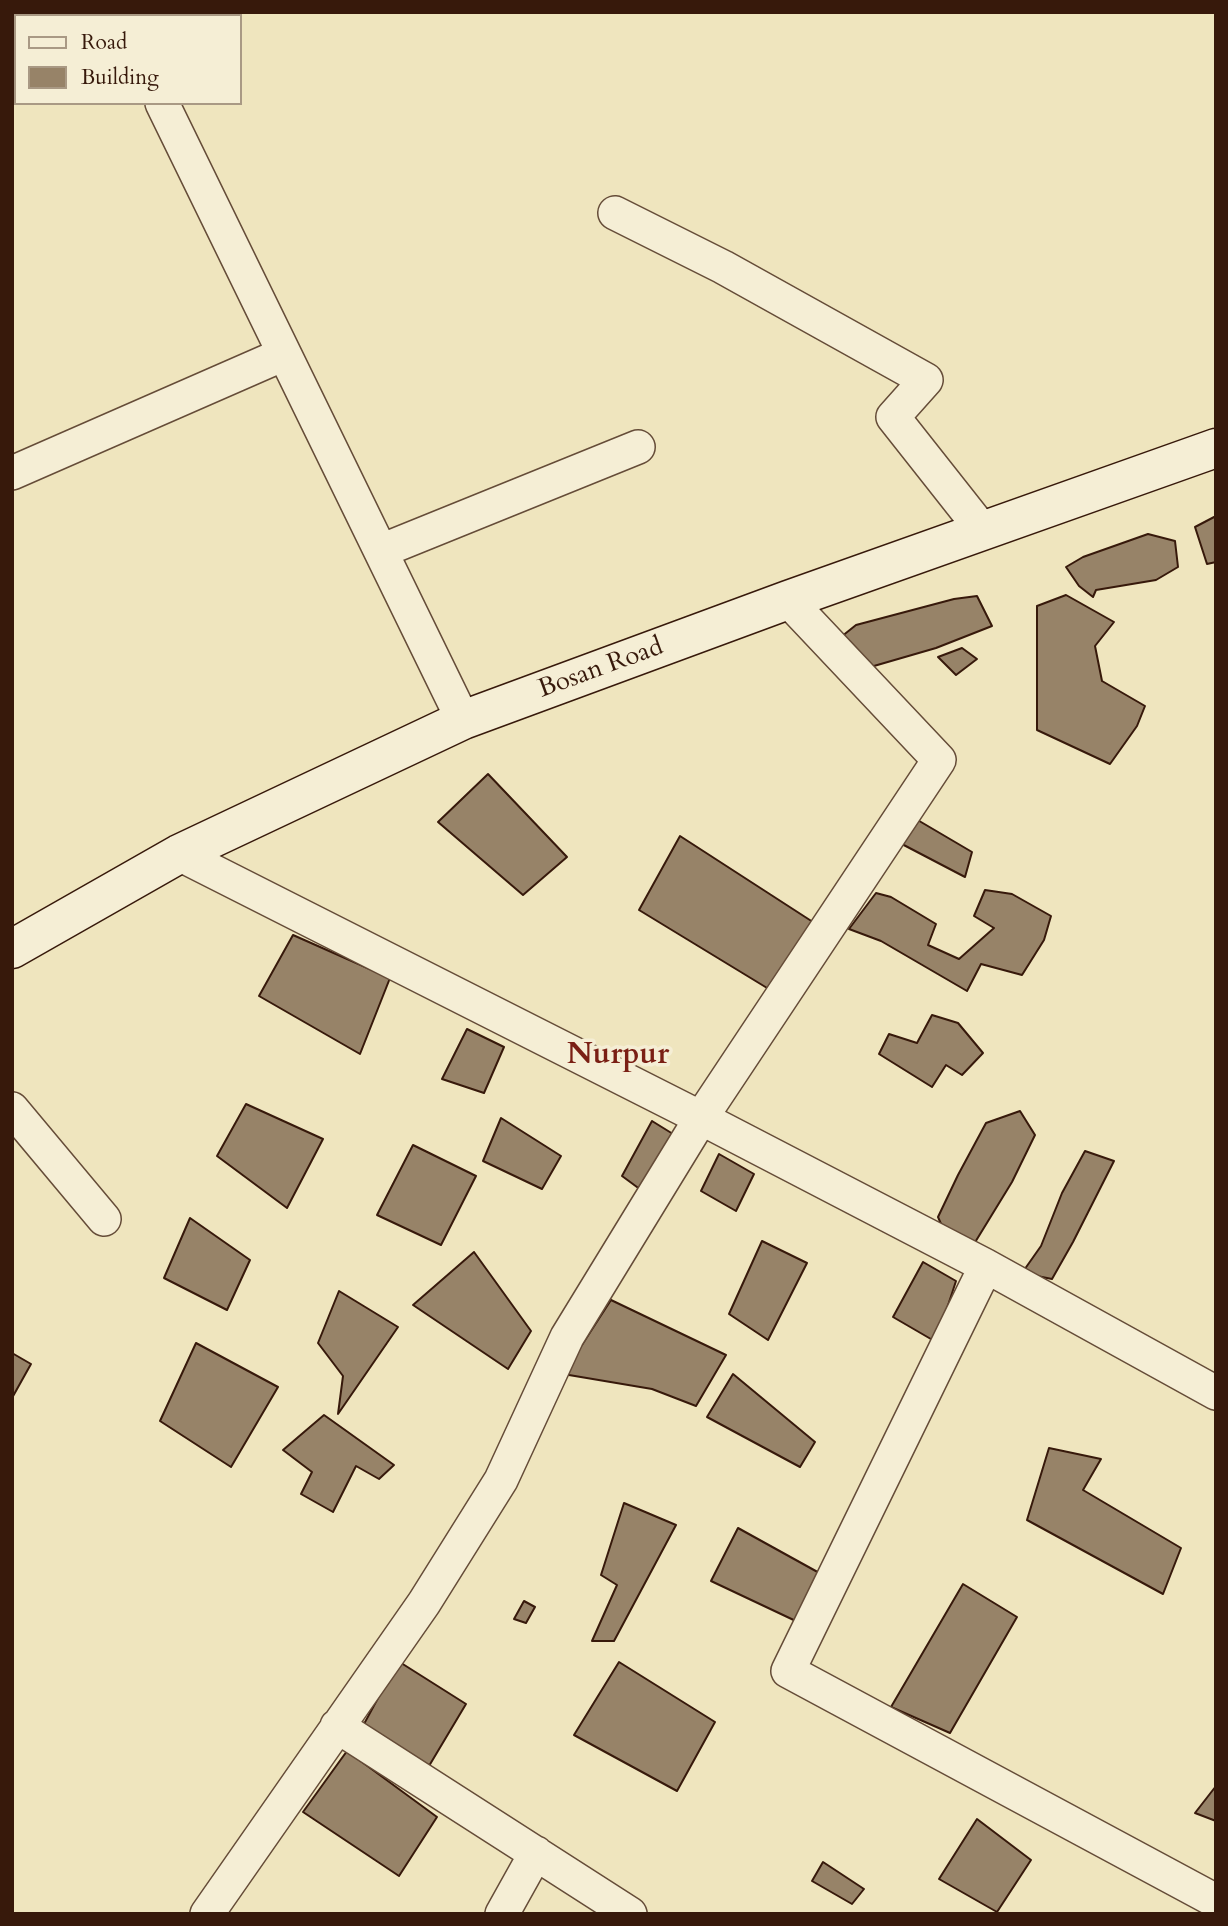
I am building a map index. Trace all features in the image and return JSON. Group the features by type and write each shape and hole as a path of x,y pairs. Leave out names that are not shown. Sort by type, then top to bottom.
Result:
{"main road":[{"name":"Bosan Road","path":"12,948 179,854 463,720 788,600 1216,448"}],"street":[{"path":"163,105 463,720"},
{"path":"615,213 723,267 926,380 893,417 983,531"},
{"path":"12,473 285,354"},
{"path":"381,551 638,447"},
{"path":"207,1914 424,1603 501,1480 567,1337 701,1118 939,760 788,600"},
{"path":"179,854 701,1118 986,1266 1216,1393"},
{"path":"12,1109 104,1219"},
{"path":"986,1266 788,1671 1216,1901"},
{"path":"337,1726 630,1914"},
{"path":"502,1914 536,1853"}],"building":[{"path":"1216,516 1216,562 1207,564 1195,527"},
{"path":"1148,534 1175,541 1178,567 1156,580 1096,590 1093,597 1079,586 1066,567 1083,557"},
{"path":"1066,595 1114,622 1095,646 1102,681 1145,706 1137,726 1110,764 1037,730 1037,606"},
{"path":"977,596 992,626 936,648 867,668 831,645 856,625 954,599"},
{"path":"962,648 977,659 956,675 938,657"},
{"path":"488,774 567,857 523,895 438,822"},
{"path":"904,812 972,852 965,877 898,842"},
{"path":"680,836 816,924 772,991 639,910"},
{"path":"985,890 1012,894 1051,916 1044,940 1022,975 981,964 967,991 881,941 849,929 876,893 891,897 936,924 928,945 959,959 994,928 974,916"},
{"path":"293,935 390,978 360,1054 259,996"},
{"path":"932,1015 958,1023 983,1053 962,1075 946,1065 932,1087 879,1054 889,1034 917,1043"},
{"path":"467,1029 504,1047 484,1093 442,1079"},
{"path":"246,1104 323,1139 287,1208 217,1156"},
{"path":"1020,1111 1035,1135 1012,1182 974,1244 952,1249 938,1217 958,1175 986,1123"},
{"path":"501,1118 561,1156 542,1189 483,1161"},
{"path":"652,1121 673,1134 641,1190 622,1176"},
{"path":"413,1145 476,1176 441,1245 377,1215"},
{"path":"1085,1151 1114,1161 1073,1242 1052,1279 1022,1273 1041,1246 1062,1193"},
{"path":"719,1154 754,1174 736,1211 701,1191"},
{"path":"190,1218 250,1260 227,1310 164,1278"},
{"path":"762,1241 807,1263 768,1340 729,1314"},
{"path":"474,1252 531,1331 508,1369 413,1305"},
{"path":"923,1262 956,1281 936,1342 893,1317"},
{"path":"339,1291 398,1327 338,1414 343,1376 318,1343"},
{"path":"611,1300 726,1355 696,1406 652,1389 563,1374"},
{"path":"196,1343 278,1387 231,1467 160,1421"},
{"path":"12,1353 31,1364 12,1398"},
{"path":"733,1374 815,1442 800,1467 707,1417"},
{"path":"324,1415 394,1465 379,1479 356,1466 333,1512 301,1494 312,1472 283,1450"},
{"path":"1049,1448 1101,1459 1083,1490 1181,1548 1163,1594 1027,1520"},
{"path":"624,1503 676,1525 614,1641 592,1641 617,1585 601,1575"},
{"path":"738,1528 823,1575 800,1623 711,1581"},
{"path":"963,1584 1017,1617 950,1733 891,1707"},
{"path":"524,1601 535,1607 526,1623 514,1619"},
{"path":"398,1661 466,1704 429,1766 364,1724"},
{"path":"619,1662 715,1722 677,1791 574,1735"},
{"path":"347,1751 437,1817 399,1876 303,1812"},
{"path":"1216,1786 1216,1821 1195,1813"},
{"path":"977,1819 1031,1860 997,1912 939,1879"},
{"path":"823,1862 864,1889 852,1904 812,1881"}],"district":[{"name":"Nurpur","path":"618,1056"}]}
